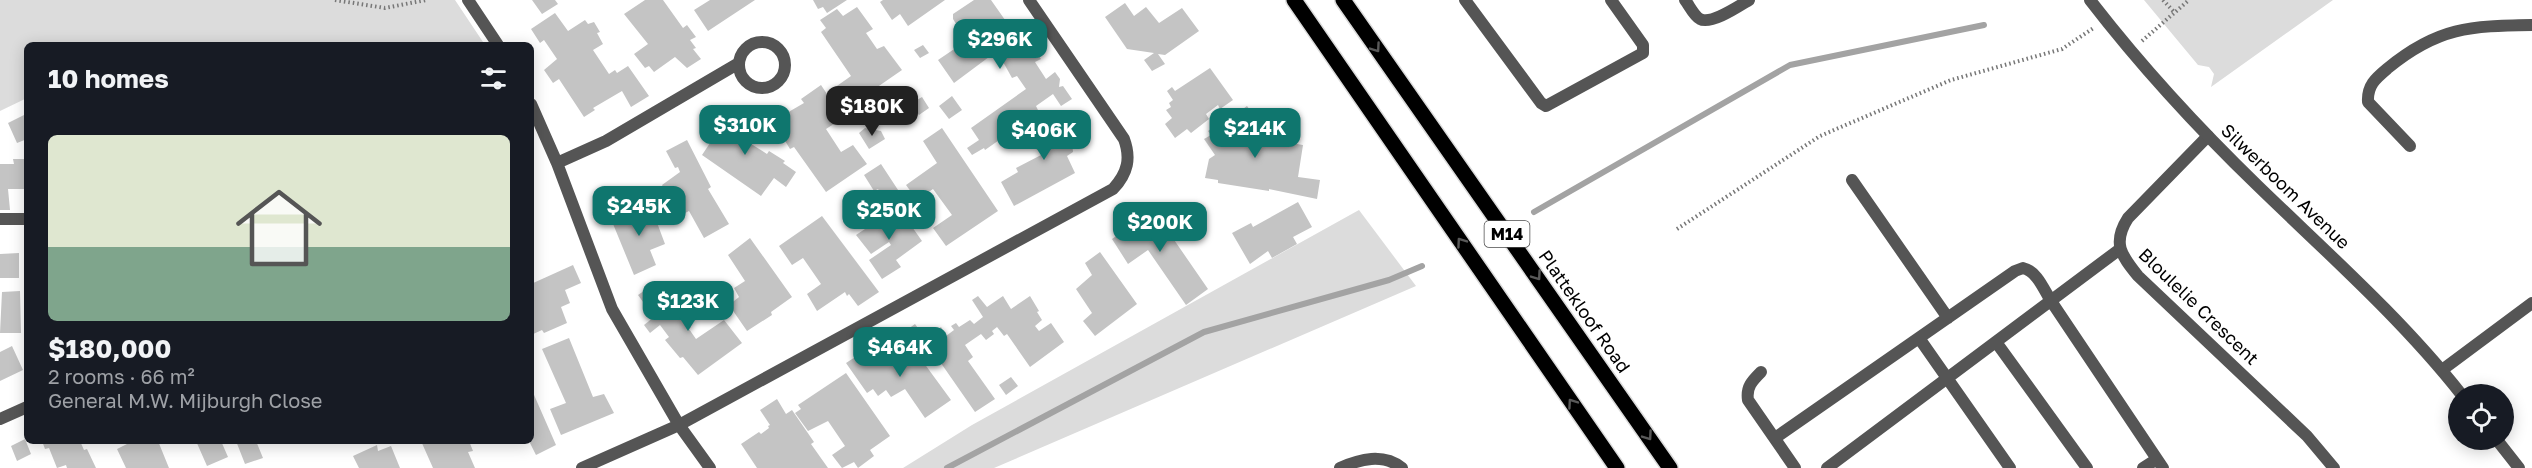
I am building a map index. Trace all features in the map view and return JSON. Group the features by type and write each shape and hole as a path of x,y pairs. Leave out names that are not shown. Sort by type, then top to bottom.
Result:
{"main road":[{"name":"M14","path":"1294,0 1617,468"},
{"name":"Plattekloof Road","path":"1342,0 1670,468"}],"street":[{"path":"468,0 496,42"},
{"path":"582,468 679,425 1113,189 1119,183 1128,163 1128,149 1124,139 1029,0"},
{"path":"1465,0 1540,103 1546,106 1643,53 1643,45 1611,0"},
{"path":"1685,0 1698,19 1703,20 1709,20 1728,12 1749,0"},
{"name":"Silwerboom Avenue","path":"2090,0 2208,136 2331,254 2453,384"},
{"path":"2410,146 2368,102 2369,88 2374,80 2422,44 2451,31 2483,26 2532,25"},
{"path":"557,163 606,141 739,63"},
{"path":"534,111 557,163 612,309 679,425 710,468"},
{"name":"Bloulelie Crescent","path":"2208,136 2128,218 2120,230 2120,249 2123,258 2138,276 2307,436 2334,468"},
{"path":"1852,180 1948,318"},
{"path":"0,219 24,219"},
{"path":"1827,468 2120,249"},
{"path":"1775,438 2015,271 2023,268 2032,272 2040,283 2160,464 2144,468"},
{"path":"2442,370 2532,303"},
{"path":"1919,338 2010,468"},
{"path":"1996,342 2087,468"},
{"path":"1761,372 1748,389 1748,400 1796,468"},
{"path":"0,420 24,408"},
{"path":"2505,450 2519,468"},
{"path":"1340,468 1364,459 1378,458 1402,468"}],"path":[{"path":"335,0 385,8 426,0"},
{"path":"2163,0 2175,13"},
{"path":"2132,50 2189,0"},
{"path":"1677,230 1820,136 1951,80 2061,49 2106,21"}],"shaded area":[{"path":"0,0 455,0 483,42 24,42 24,99 0,111"},
{"path":"2144,0 2333,0 2211,87 2214,74 2209,67 2198,65"},
{"path":"1359,210 1416,286 994,468 903,468 972,425"}],"building":[{"path":"532,0 555,0 558,4 542,14"},
{"path":"645,0 663,0 683,28 687,25 696,37 690,40 696,48 693,49 701,59 687,68 675,57 654,72 649,66 645,68 634,54 648,44 624,14"},
{"path":"710,0 755,0 708,31 694,10"},
{"path":"813,0 847,0 827,13 823,7 818,9"},
{"path":"883,0 945,0 908,26 900,14 892,20 880,2"},
{"path":"974,0 991,0 1017,37 1014,39 1019,46 1027,40 1041,59 1035,62 1046,79 1055,72 1060,79 1059,87 1063,86 1072,99 1061,106 1053,94 1036,106 1039,112 985,150 984,148 972,155 967,148 979,140 971,128 1026,89 1017,76 1012,78 997,51 954,83 938,60 975,35 968,25 964,29 958,27 953,19 953,14"},
{"path":"1125,3 1134,16 1146,7 1159,23 1182,8 1199,31 1165,55 1158,54 1165,64 1152,71 1144,60 1154,53 1127,49 1105,17"},
{"path":"857,7 873,29 866,33 877,49 884,46 902,70 847,108 834,88 851,76 821,32 826,28 820,20 837,9 843,16"},
{"path":"555,13 568,31 585,20 588,24 594,22 603,44 593,50 609,74 615,70 617,73 628,66 649,96 631,107 622,91 593,108 595,110 584,117 559,79 553,83 544,70 557,59 544,40 540,43 531,29"},
{"path":"923,45 929,53 920,58 914,50"},
{"path":"1210,68 1233,100 1220,109 1218,105 1206,114 1209,119 1191,133 1187,129 1175,138 1165,124 1172,118 1166,110 1171,107 1169,103 1173,100 1167,91 1172,87 1175,91"},
{"path":"821,85 843,118 826,129 841,152 853,145 867,164 826,192 794,147 790,149 773,121 804,103 801,99"},
{"path":"952,96 962,110 949,119 939,106"},
{"path":"922,97 929,108 919,115 916,112 909,115 910,104"},
{"path":"1247,106 1255,117 1244,123 1247,126 1253,122 1268,144 1285,147 1285,142 1303,145 1298,177 1320,180 1317,199 1269,189 1269,191 1218,183 1218,180 1205,178 1209,159 1215,155 1204,139 1211,135 1208,131 1224,120 1226,124 1226,121"},
{"path":"729,108 750,123 740,137 767,154 769,151 785,161 783,163 796,172 786,187 774,178 761,196 702,155 718,131 715,129"},
{"path":"1068,110 1077,127 1057,139 1059,143 1072,142 1073,152 1067,156 1075,173 1014,206 1001,182 1018,172 1016,168 1043,154 1041,148 1037,150 1028,133"},
{"path":"24,115 24,140 17,143 8,123"},
{"path":"865,128 881,131 885,139 869,149 859,133"},
{"path":"942,128 998,211 946,246 933,228 952,215 933,189 917,200 906,185 937,163 923,141"},
{"path":"687,140 711,187 708,189 729,224 704,238 689,211 679,216 662,185 680,172 678,167 675,168 666,151"},
{"path":"13,159 24,159 24,189 8,189 10,210 0,210 0,164 14,164"},
{"path":"881,164 900,193 886,202 878,189 874,191 864,175"},
{"path":"1298,202 1312,227 1293,237 1297,244 1272,258 1268,251 1250,264 1232,233 1251,223 1253,227"},
{"path":"650,204 665,244 650,250 656,265 634,275 611,219"},
{"path":"1150,205 1208,289 1186,305 1148,250 1128,264 1112,239 1135,223 1132,218"},
{"path":"898,207 922,241 896,260 901,267 882,279 869,260 891,245 889,242 871,254 856,235"},
{"path":"822,216 879,292 858,306 845,292 817,311 807,294 821,284 803,258 792,265 779,246"},
{"path":"750,238 792,297 771,312 772,315 747,331 729,305 739,297 734,288 745,281 728,255"},
{"path":"1100,252 1137,304 1095,336 1083,321 1092,313 1076,289 1092,275 1085,263"},
{"path":"19,253 19,278 0,278 0,254"},
{"path":"573,265 581,283 565,290 570,303 561,307 567,323 544,333 542,330 534,334 534,283"},
{"path":"657,282 691,327 689,329 696,339 724,320 742,343 698,375 665,340 669,337 660,325 650,333 644,325 654,317 638,295"},
{"path":"20,291 21,333 0,333 2,292"},
{"path":"978,296 987,307 1003,296 1011,309 1030,296 1042,320 1035,326 1039,331 1051,323 1064,342 1030,367 1007,334 1004,336 997,327 992,331 994,334 986,340 981,334 965,345 973,357 968,361 995,399 975,412 936,356 929,361 908,329 915,324 925,338 941,327 946,336 954,330 951,326 956,323 959,327 970,320 974,324 983,317 972,300"},
{"path":"569,338 593,397 604,394 614,413 561,435 550,409 566,403 542,349"},
{"path":"910,344 951,400 925,418 905,389 891,397 886,390 878,396 873,389 867,393 846,363 869,348 881,364"},
{"path":"12,346 23,370 0,381 0,352"},
{"path":"846,373 890,436 870,450 874,456 858,468 854,462 842,468 832,455 845,446 828,421 808,431 795,413 801,409 798,405"},
{"path":"1011,377 1018,386 1006,395 999,385"},
{"path":"534,395 556,445 536,455 530,444 534,444"},
{"path":"777,399 786,414 792,410 814,442 811,444 828,468 757,468 741,444 769,428 770,425 760,410"},
{"path":"24,440 24,444 27,444 31,454 17,461 11,446"},
{"path":"43,444 81,444 84,450 87,449 96,468 67,468 66,465 57,468 49,448 45,449"},
{"path":"127,444 159,444 169,468 126,468 117,449"},
{"path":"197,444 222,444 228,457 207,466"},
{"path":"237,444 257,444 263,458 245,464"},
{"path":"422,444 470,444 473,451 468,452 475,468 433,468"},
{"path":"377,445 378,451 391,446 400,468 359,468 353,456"}],"waterway":[{"path":"1534,212 1790,65 1984,25"},
{"path":"947,468 1204,332 1389,280 1422,266"}]}
